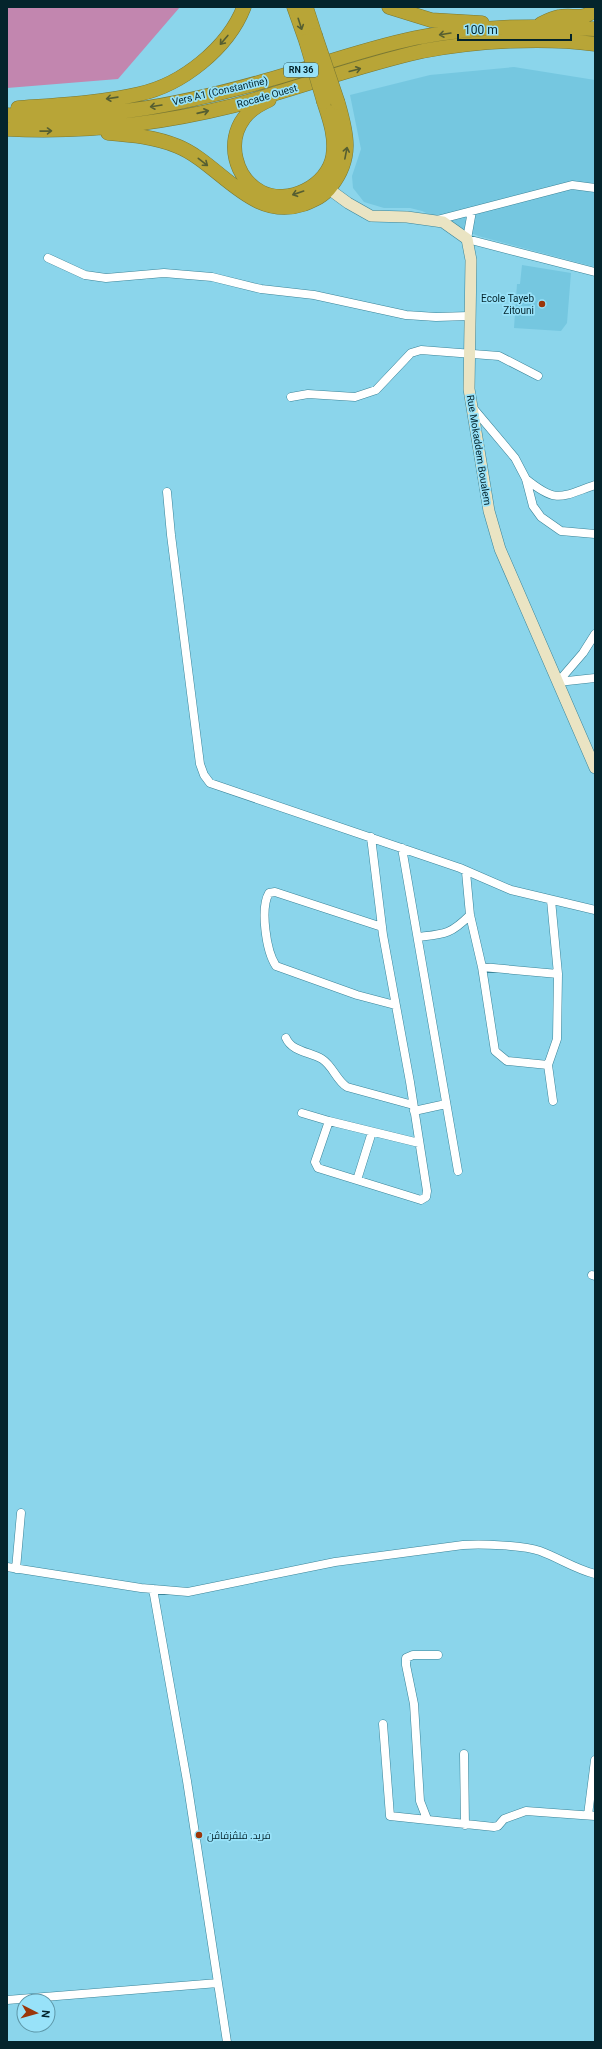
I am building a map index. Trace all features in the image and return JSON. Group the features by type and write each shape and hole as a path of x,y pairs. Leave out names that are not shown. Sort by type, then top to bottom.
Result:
{"highway":[{"path":"7,108 68,105 141,94 176,80 199,65 215,50 231,31 244,7"},
{"path":"294,7 311,38"},
{"path":"286,90 259,105 244,118 236,135 234,151 238,166 246,180 261,192 279,197 295,195 323,186 339,174 343,167 347,147 346,130 331,103 311,38 306,7"},
{"path":"389,7 431,20 516,26"},
{"path":"540,25 560,16 588,15 594,7"},
{"name":"Vers A1 (Constantine)","path":"7,115 33,117 69,116 130,110 193,100 260,83 415,38 476,29 540,25 595,29"},
{"name":"Rocade Ouest","path":"7,129 45,131 72,130 139,124 183,117 424,51 487,43 548,41 595,44"},
{"path":"72,130 154,138 178,146 197,158 252,199 273,207 293,208 314,200 323,186 334,151 331,103"}],"street":[{"path":"339,174 339,187 348,203"},
{"path":"435,221 572,185 595,188"},
{"path":"323,186 371,216 443,222 466,239 595,272"},
{"path":"466,239 472,211"},
{"name":"Rue Mokaddem Boualem","path":"466,239 471,260 469,389 479,460 489,511 500,549 595,768"},
{"path":"48,258 85,275 106,278 164,273 212,277 261,289 314,295 406,315 436,317 469,316"},
{"path":"291,397 308,394 355,397 376,390 411,353 421,350 499,356 538,376"},
{"path":"472,407 514,458 526,479 533,506 541,517 561,531 595,534"},
{"path":"526,479 548,495 561,497 595,485"},
{"path":"167,492 193,717 200,764 204,775 210,782 223,788 460,868 466,872 511,890 595,910"},
{"path":"558,682 579,659 595,634"},
{"path":"558,682 595,678"},
{"path":"329,1121 316,1165 331,1173 421,1200 426,1197 427,1192 414,1108 382,927 370,837"},
{"path":"402,848 458,1171"},
{"path":"466,872 470,916 482,967 495,1051 507,1061 548,1065"},
{"path":"382,927 275,892 269,893 267,897 264,915 273,962 276,966 357,995 395,1005"},
{"path":"551,900 558,974 557,1039 548,1065 553,1101"},
{"path":"418,937 446,934 453,931 470,916"},
{"path":"482,967 558,974"},
{"path":"286,1038 289,1044 294,1048 311,1053 325,1060 342,1084 347,1087 414,1108 446,1104"},
{"path":"302,1113 419,1143"},
{"path":"357,1180 372,1132"},
{"path":"16,1569 21,1513"},
{"path":"7,1568 153,1589 188,1592 335,1562 463,1545 484,1544 539,1551 578,1569 595,1574"},
{"path":"153,1589 187,1781 227,2042"},
{"path":"427,1819 420,1801 414,1704 406,1658 413,1655 438,1654"},
{"path":"383,1724 390,1816 494,1827 498,1826 504,1819 526,1811 591,1816 595,1760"},
{"path":"464,1754 465,1825"},
{"path":"7,2000 218,1983"}],"shaded area":[{"path":"7,7 180,7 118,79 7,88"},
{"path":"514,67 595,80 595,267 478,236 422,211 410,208 384,208 364,202 353,188 352,176 361,149 350,95 430,75"},
{"name":"Ecole Tayeb Zitouni","path":"522,265 571,273 567,323 561,331 514,328 517,284 520,284"}],"place":[{"name":"Ecole Tayeb Zitouni","path":"542,304"},
{"name":"فريد. فلڤزفاڤن","path":"199,1835"}]}
